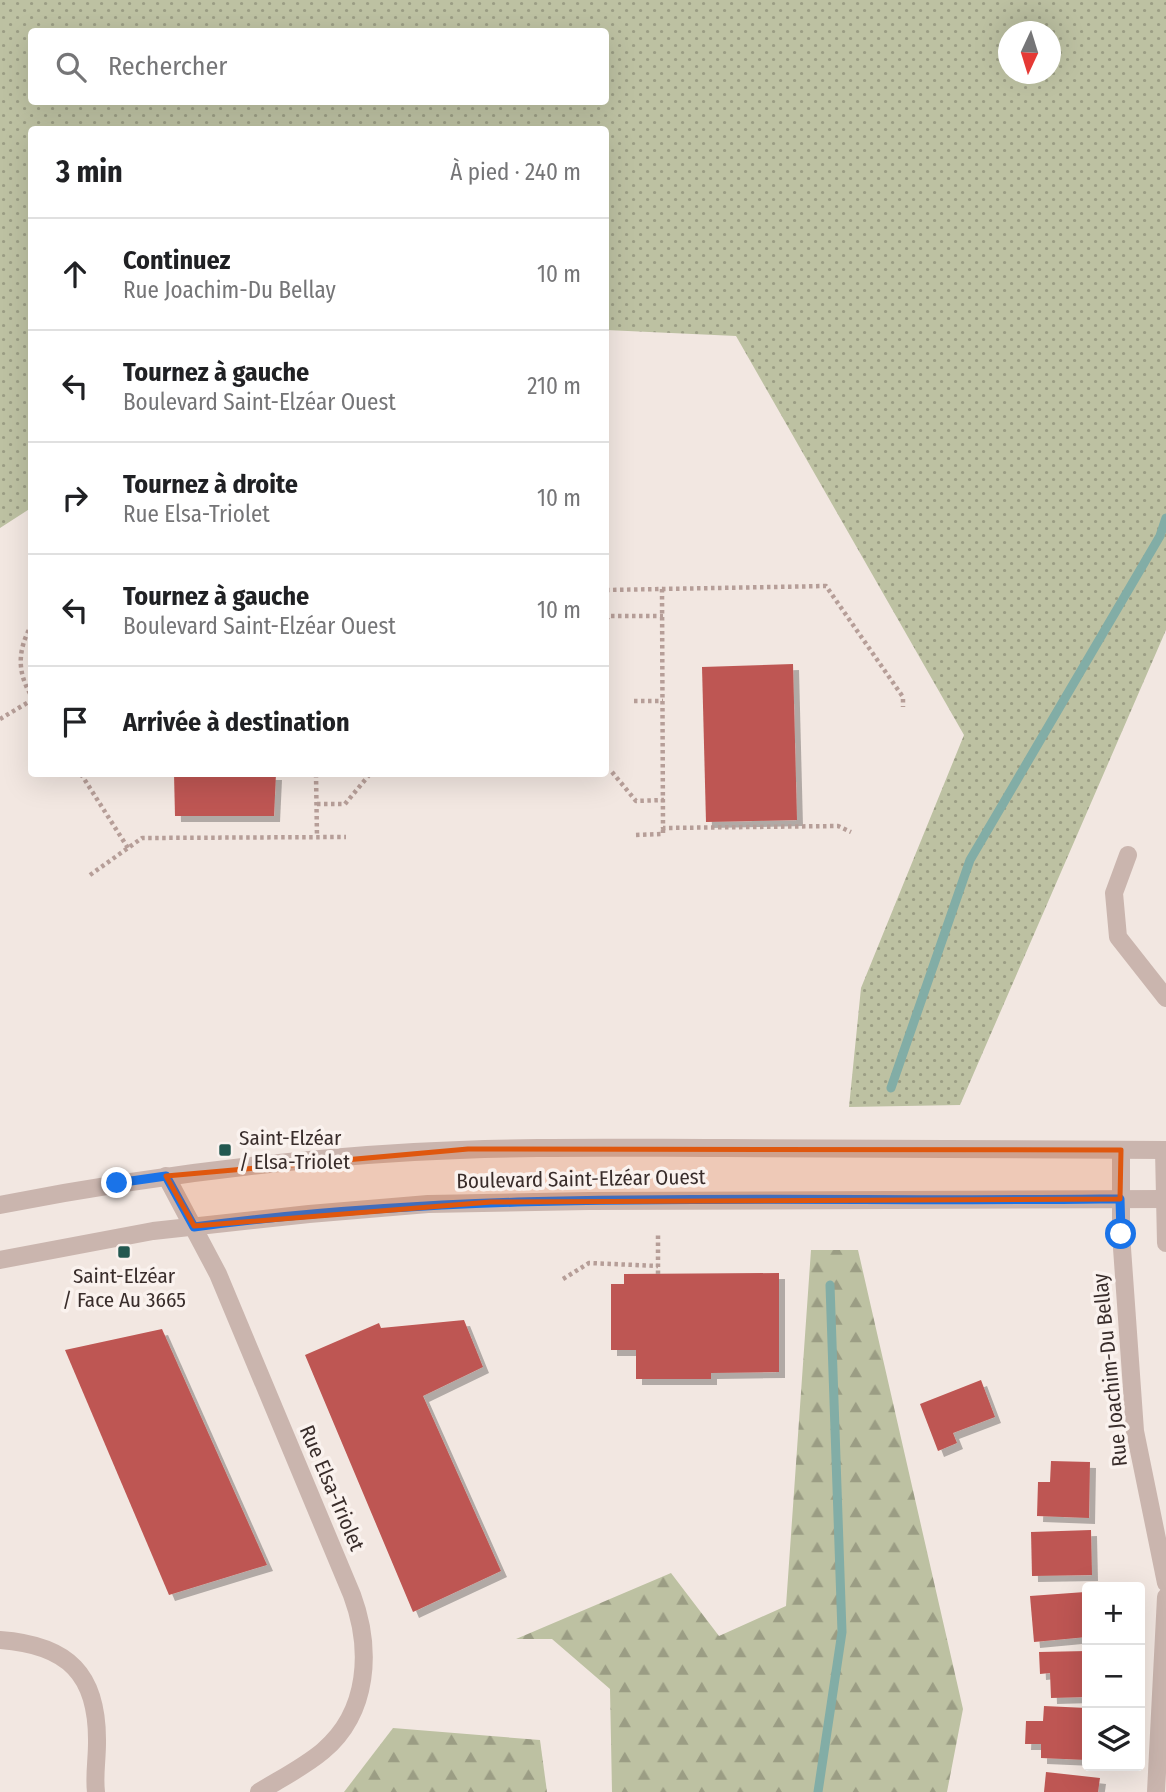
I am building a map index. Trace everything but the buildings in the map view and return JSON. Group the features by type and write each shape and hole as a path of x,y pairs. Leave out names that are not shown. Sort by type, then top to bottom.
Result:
{"street":[{"path":"1128,855 1114,893 1118,937 1166,998"},
{"name":"Boulevard Saint-Elzéar Ouest","path":"0,1205 166,1176 321,1159 468,1149 1165,1150"},
{"name":"Rue Joachim-Du Bellay","path":"1121,1150 1120,1199 1135,1431 1166,1583"},
{"path":"1165,1150 1166,1243"},
{"name":"Rue Elsa-Triolet","path":"166,1176 218,1274 352,1595 364,1639 364,1667 355,1708 338,1736 314,1758 259,1792"},
{"name":"Boulevard Saint-Elzéar Ouest","path":"0,1260 93,1241 194,1227 375,1208 491,1202 1165,1199"},
{"path":"1156,1792 1166,1597"},
{"path":"0,1640 59,1654 76,1667 88,1686 94,1712 96,1792"}],"path":[{"path":"609,590 826,586 903,697 903,707"},
{"path":"636,835 663,834 662,589"},
{"path":"609,616 663,616"},
{"path":"28,633 19,654 20,672 28,690"},
{"path":"634,701 663,701"},
{"path":"0,719 28,702"},
{"path":"612,772 636,801 664,800"},
{"path":"83,777 128,848"},
{"path":"316,777 317,837"},
{"path":"317,804 345,804 368,777"},
{"path":"663,828 838,826 851,832"},
{"path":"90,875 142,838 346,836"},
{"path":"658,1235 658,1273"},
{"path":"563,1279 589,1263 658,1266"}],"highlighted area":[{"path":"468,1149 1121,1150 1120,1199 491,1202 194,1226 166,1176"}],"green space":[{"path":"0,0 1166,0 1166,630 960,1105 849,1107 861,988 964,735 736,336 609,330 609,126 28,126 28,510 0,528"},
{"path":"811,1250 858,1250 963,1709 947,1792 612,1792 610,1689 552,1639 516,1639 671,1573 719,1636 786,1606"},
{"path":"393,1728 540,1740 547,1792 344,1792"}],"waterway":[{"path":"891,1088 970,860 1160,536 1166,518"},
{"path":"818,1792 842,1632 830,1285"}],"place":[{"name":"Saint-Elzéar / Elsa-Triolet","path":"225,1150"},
{"name":"Saint-Elzéar / Face Au 3665","path":"124,1252"}],"route":[{"path":"117,1183 166,1176 194,1227 375,1208 491,1202 1120,1199 1121,1234"}]}
